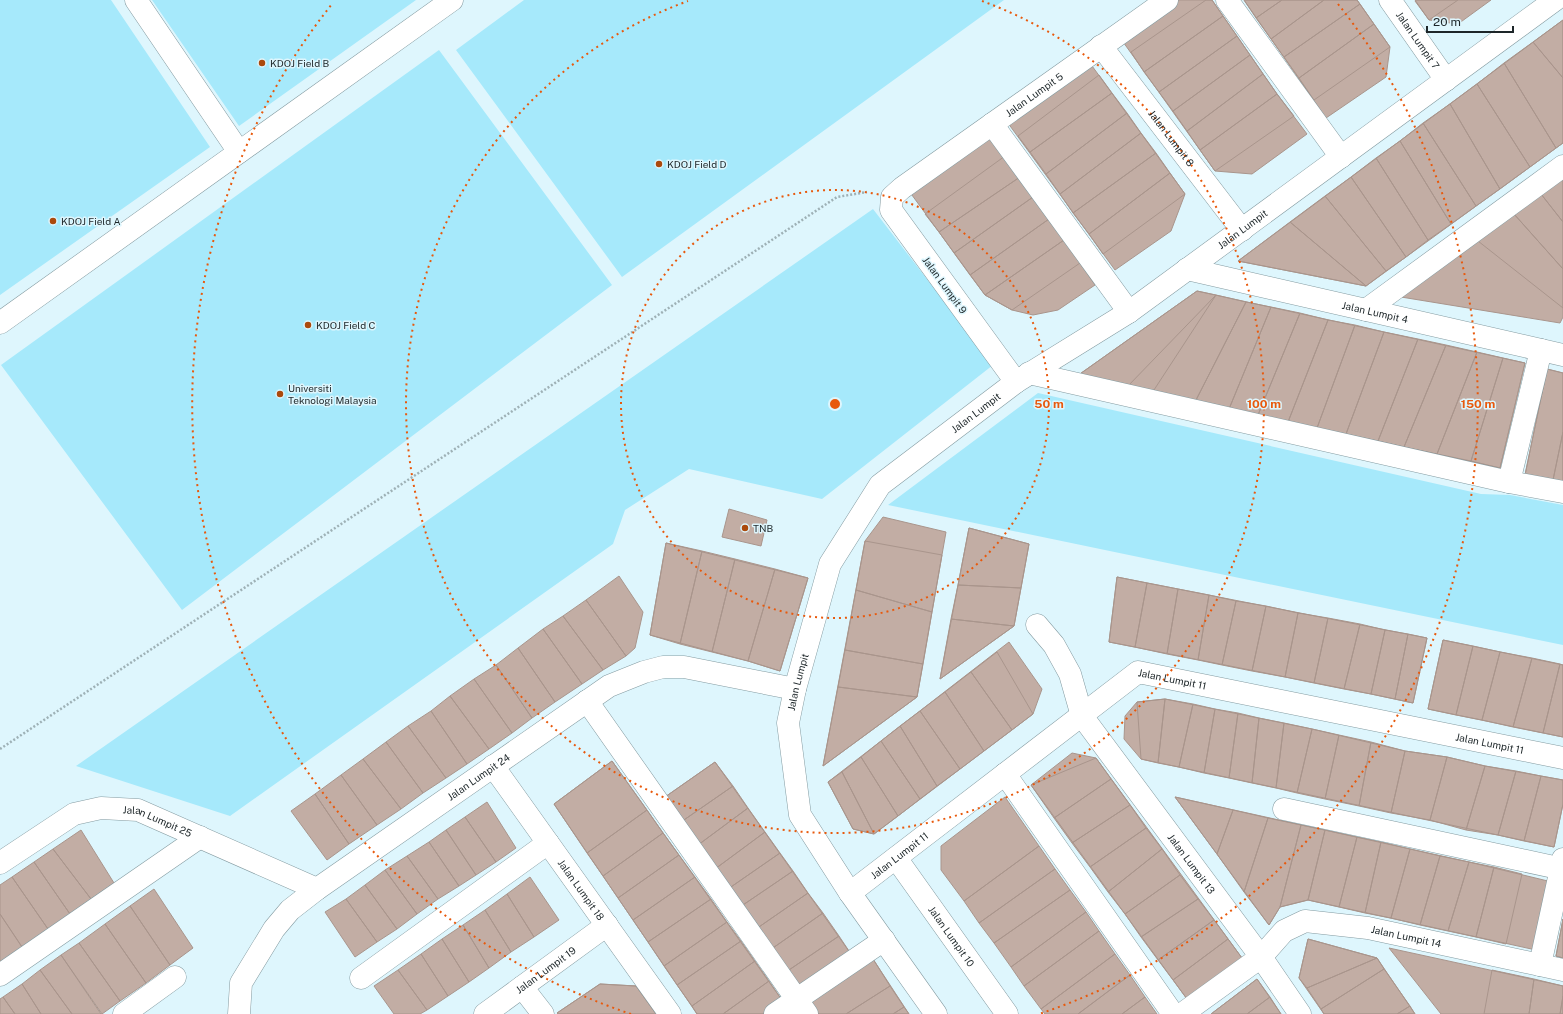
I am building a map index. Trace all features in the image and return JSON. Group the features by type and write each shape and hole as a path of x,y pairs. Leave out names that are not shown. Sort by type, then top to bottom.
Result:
{"street":[{"path":"136,0 239,152"},
{"path":"0,323 452,0"},
{"name":"Jalan Lumpit 5","path":"902,188 1167,0"},
{"path":"1227,0 1341,158"},
{"name":"Jalan Lumpit 7","path":"1390,0 1446,80"},
{"name":"Jalan Lumpit","path":"936,1014 850,893 800,815 788,723 795,689 830,564 880,485 1022,378 1129,312 1341,158 1554,0"},
{"name":"Jalan Lumpit 8","path":"1101,46 1242,230"},
{"path":"992,124 1129,312"},
{"path":"1366,310 1563,166"},
{"name":"Jalan Lumpit 9","path":"902,188 892,197 891,210 1022,378"},
{"name":"Jalan Lumpit 4","path":"1187,269 1563,355"},
{"path":"1509,482 1541,350"},
{"path":"1022,378 1509,482 1563,492"},
{"path":"1037,625 1054,646 1070,674 1082,716"},
{"name":"Jalan Lumpit 24","path":"239,1014 241,983 274,929 290,910 609,686 644,672 663,667 684,667 795,689"},
{"name":"Jalan Lumpit 11","path":"850,893 1138,672 1563,758"},
{"path":"587,701 802,1007"},
{"name":"Jalan Lumpit 13","path":"1082,716 1260,957 1300,1014"},
{"name":"Jalan Lumpit 18","path":"493,766 670,1014"},
{"path":"1005,774 1173,1014"},
{"name":"Jalan Lumpit 25","path":"0,863 74,814 101,808 138,810 318,889"},
{"path":"1284,809 1562,866 1540,965"},
{"path":"0,975 200,837"},
{"path":"361,978 548,842"},
{"name":"Jalan Lumpit 10","path":"896,858 1007,1014"},
{"name":"Jalan Lumpit 14","path":"1260,957 1284,931 1305,920 1368,928 1563,970"},
{"name":"Jalan Lumpit 19","path":"485,1014 607,925"},
{"path":"775,1014 802,1007 884,940"},
{"path":"1182,1014 1260,957"},
{"path":"124,1014 174,977"},
{"path":"522,986 542,1014"}],"path":[{"path":"0,749 836,196 902,188"}],"shaded area":[{"name":"KDOJ Field A","path":"0,0 111,0 210,147 0,295"},
{"name":"KDOJ Field B","path":"152,0 416,0 239,126"},
{"name":"KDOJ Field D","path":"524,0 1004,0 622,277 456,50"},
{"name":"KDOJ Field C","path":"439,50 612,285 182,610 1,365"},
{"path":"873,209 993,365 822,499 689,469 625,510 613,544 230,816 76,766"},
{"path":"1038,393 1481,494 1510,495 1563,505 1563,645 888,505"}],"building":[{"path":"1174,0 1212,0 1277,94 1307,134 1252,174 1215,171 1121,39"},
{"path":"1206,0 1212,0 1223,16 1144,72 1131,52"},
{"path":"1244,0 1357,0 1390,47 1386,77 1326,118"},
{"path":"1244,0 1282,0 1256,18"},
{"path":"1282,0 1324,0 1271,39 1256,18"},
{"path":"1324,0 1357,0 1360,4 1284,57 1271,39"},
{"path":"1415,0 1491,0 1458,24 1429,20"},
{"path":"1458,0 1429,20 1415,1"},
{"path":"1360,4 1374,24 1299,78 1284,57"},
{"path":"1223,16 1237,36 1159,92 1144,72"},
{"path":"1563,20 1563,143 1366,286 1238,261"},
{"path":"1563,20 1563,78 1533,42"},
{"path":"1374,24 1390,47 1314,100 1299,78"},
{"path":"1237,36 1250,55 1173,111 1159,92"},
{"path":"1533,42 1563,78 1563,143 1556,148 1504,63"},
{"path":"1250,55 1263,74 1187,131 1173,111"},
{"path":"1087,59 1185,194 1171,231 1115,270 1005,119"},
{"path":"1504,63 1556,148 1530,167 1477,84"},
{"path":"1263,74 1277,94 1200,150 1187,131"},
{"path":"1099,75 1112,93 1030,152 1018,136"},
{"path":"1477,84 1530,167 1500,189 1450,104"},
{"path":"1112,93 1127,113 1046,174 1030,152"},
{"path":"1277,94 1294,116 1215,171 1200,150"},
{"path":"1450,104 1500,189 1476,206 1423,123"},
{"path":"1127,113 1141,133 1060,194 1046,174"},
{"path":"1423,123 1476,206 1451,224 1400,141"},
{"path":"989,132 1095,285 1058,310 1033,315 1012,310 985,295 909,191"},
{"path":"1141,133 1156,153 1073,213 1060,194"},
{"path":"1400,141 1451,224 1428,240 1376,158"},
{"path":"1156,153 1170,173 1089,234 1073,213"},
{"path":"1005,156 1020,177 939,232 925,214"},
{"path":"1376,158 1428,240 1406,257 1351,177"},
{"path":"1170,173 1185,194 1103,254 1089,234"},
{"path":"1020,177 1033,197 954,253 939,232"},
{"path":"1351,177 1406,257 1386,271 1325,196"},
{"path":"1563,178 1563,317 1560,323 1401,297"},
{"path":"1563,178 1563,222 1541,194"},
{"path":"1541,194 1563,222 1563,269 1514,214"},
{"path":"1325,196 1386,271 1366,286 1290,222"},
{"path":"1033,197 1049,219 970,275 954,253"},
{"path":"1514,214 1563,269 1563,308 1478,241"},
{"path":"1049,219 1064,240 985,295 970,275"},
{"path":"1290,222 1366,286 1238,261"},
{"path":"1064,240 1080,263 1012,310 985,295"},
{"path":"1197,291 1525,363 1500,468 1077,376"},
{"path":"1197,291 1216,295 1127,387 1077,376"},
{"path":"1216,295 1246,302 1195,402 1152,393"},
{"path":"1246,302 1271,307 1229,409 1195,402"},
{"path":"1271,307 1300,313 1258,415 1229,409"},
{"path":"1300,313 1328,320 1288,422 1258,415"},
{"path":"1328,320 1355,325 1317,428 1288,422"},
{"path":"1355,325 1384,332 1346,434 1317,428"},
{"path":"1384,332 1418,339 1378,441 1346,434"},
{"path":"1418,339 1446,345 1404,447 1378,441"},
{"path":"1446,345 1477,352 1437,454 1404,447"},
{"path":"1477,352 1503,358 1471,461 1437,454"},
{"path":"1503,358 1525,363 1500,468 1471,461"},
{"path":"1547,369 1563,373 1563,482 1525,475"},
{"path":"1547,369 1563,373 1563,432 1553,480 1525,475"},
{"path":"1563,432 1563,482 1553,480"},
{"name":"TNB","path":"729,509 767,520 761,546 722,537"},
{"path":"883,517 946,532 917,697 823,766 865,541"},
{"path":"969,528 1029,544 1014,626 940,679"},
{"path":"969,528 1029,544 1021,588 958,585"},
{"path":"865,541 942,555 932,612 856,590"},
{"path":"666,543 808,578 780,671 650,635"},
{"path":"666,543 702,551 680,644 650,635"},
{"path":"702,551 735,559 712,652 680,644"},
{"path":"735,559 775,569 748,661 712,652"},
{"path":"775,569 808,578 780,671 748,661"},
{"path":"619,576 643,612 635,648 626,656 586,600"},
{"path":"1117,577 1427,638 1413,703 1109,642"},
{"path":"1117,577 1147,583 1135,647 1109,642"},
{"path":"1147,583 1178,589 1167,654 1135,647"},
{"path":"958,585 1021,588 1014,626 951,619"},
{"path":"1178,589 1209,595 1198,660 1167,654"},
{"path":"856,590 932,612 923,664 845,650"},
{"path":"1209,595 1236,601 1222,665 1198,660"},
{"path":"586,600 626,656 603,670 563,616"},
{"path":"1236,601 1266,606 1252,671 1222,665"},
{"path":"1266,606 1298,613 1285,677 1252,671"},
{"path":"1298,613 1328,618 1314,683 1285,677"},
{"path":"563,616 603,670 582,684 543,629"},
{"path":"1328,618 1360,624 1344,689 1314,683"},
{"path":"951,619 1014,626 940,679"},
{"path":"1360,624 1385,630 1371,694 1344,689"},
{"path":"543,629 582,684 555,702 518,648"},
{"path":"1385,630 1408,634 1395,699 1371,694"},
{"path":"1408,634 1427,638 1413,703 1395,699"},
{"path":"1443,640 1563,665 1563,737 1428,709"},
{"path":"1443,640 1473,646 1456,715 1428,709"},
{"path":"1009,642 1042,689 1033,714 874,834 853,829 828,782"},
{"path":"1473,646 1500,652 1482,720 1456,715"},
{"path":"518,648 555,702 532,718 496,665"},
{"path":"845,650 923,664 917,697 838,687"},
{"path":"997,652 1033,714 1012,730 971,672"},
{"path":"1500,652 1532,658 1513,727 1482,720"},
{"path":"1532,658 1560,664 1543,733 1513,727"},
{"path":"1560,664 1563,665 1563,737 1543,733"},
{"path":"496,665 532,718 512,733 474,679"},
{"path":"971,672 1012,730 984,751 945,692"},
{"path":"474,679 512,733 489,749 450,696"},
{"path":"838,687 917,697 823,766"},
{"path":"945,692 984,751 960,769 920,711"},
{"path":"450,696 489,749 467,764 431,711"},
{"path":"1165,699 1312,729 1405,751 1447,757 1485,766 1563,780 1563,804 1554,847 1141,759 1124,739 1125,716 1137,702"},
{"path":"1165,699 1158,763 1141,759 1137,702"},
{"path":"1165,699 1193,704 1179,767 1158,763"},
{"path":"1193,704 1215,709 1204,773 1179,767"},
{"path":"1215,709 1238,713 1229,778 1204,773"},
{"path":"431,711 467,764 446,778 408,726"},
{"path":"920,711 960,769 937,786 900,726"},
{"path":"1238,713 1259,718 1252,783 1229,778"},
{"path":"1259,718 1284,723 1276,788 1252,783"},
{"path":"1284,723 1312,729 1297,793 1276,788"},
{"path":"408,726 446,778 423,793 386,742"},
{"path":"900,726 937,786 920,799 881,741"},
{"path":"1312,729 1339,735 1325,799 1297,793"},
{"path":"1339,735 1371,742 1359,806 1325,799"},
{"path":"881,741 920,799 898,816 861,757"},
{"path":"386,742 423,793 401,809 363,759"},
{"path":"1371,742 1405,751 1391,813 1359,806"},
{"path":"1405,751 1447,757 1430,820 1391,813"},
{"path":"1072,753 1096,758 1242,958 1187,999 1031,785"},
{"path":"861,757 898,816 874,834 842,772"},
{"path":"1447,757 1485,766 1466,830 1430,820"},
{"path":"1096,758 1111,779 1054,818 1031,785"},
{"path":"363,759 401,809 377,825 341,775"},
{"path":"612,761 784,1003 768,1014 697,1014 554,804"},
{"path":"612,761 647,810 587,853 554,804"},
{"path":"715,762 853,957 801,994 665,797"},
{"path":"715,762 733,786 681,822 665,797"},
{"path":"1485,766 1516,771 1498,835 1466,830"},
{"path":"1516,771 1541,776 1524,841 1498,835"},
{"path":"842,772 874,834 853,829 828,782"},
{"path":"341,775 377,825 349,844 315,794"},
{"path":"1541,776 1563,780 1563,804 1554,847 1524,841"},
{"path":"1111,779 1130,805 1072,843 1054,818"},
{"path":"733,786 748,808 698,845 681,822"},
{"path":"315,794 349,844 327,860 291,811"},
{"path":"1005,797 1039,846 964,901 941,870 941,846"},
{"path":"1175,797 1469,862 1552,882 1536,950 1308,900 1280,907 1269,925"},
{"path":"1175,797 1233,810 1217,854"},
{"path":"487,802 516,848 496,862 465,817"},
{"path":"1130,805 1146,828 1090,867 1072,843"},
{"path":"748,808 765,832 715,869 698,845"},
{"path":"647,810 663,833 603,876 587,853"},
{"path":"1233,810 1268,818 1244,892 1217,854"},
{"path":"465,817 496,862 476,875 446,830"},
{"path":"1268,818 1301,825 1280,907 1269,925 1244,892"},
{"path":"1301,825 1325,830 1308,900 1280,907"},
{"path":"1146,828 1162,849 1108,892 1090,867"},
{"path":"81,830 114,883 91,899 53,849"},
{"path":"446,830 476,875 459,886 429,842"},
{"path":"1325,830 1357,837 1339,907 1308,900"},
{"path":"765,832 780,853 728,889 715,869"},
{"path":"663,833 679,855 618,898 603,876"},
{"path":"1357,837 1381,842 1365,913 1339,907"},
{"path":"429,842 459,886 438,899 407,856"},
{"path":"1381,842 1410,849 1391,918 1365,913"},
{"path":"1039,846 1055,869 979,923 964,901"},
{"path":"53,849 91,899 70,914 34,862"},
{"path":"1162,849 1180,875 1125,914 1108,892"},
{"path":"1410,849 1440,856 1420,925 1391,918"},
{"path":"780,853 793,871 740,907 728,889"},
{"path":"679,855 695,877 633,920 618,898"},
{"path":"407,856 438,899 417,914 385,870"},
{"path":"1440,856 1469,862 1448,931 1420,925"},
{"path":"34,862 70,914 48,929 12,877"},
{"path":"1469,862 1494,867 1476,937 1448,931"},
{"path":"1494,867 1522,874 1506,944 1476,937"},
{"path":"1055,869 1070,890 994,943 979,923"},
{"path":"385,870 417,914 397,929 365,885"},
{"path":"793,871 808,893 756,929 740,907"},
{"path":"1180,875 1198,899 1141,937 1125,914"},
{"path":"12,877 48,929 22,947 0,914 0,885"},
{"path":"530,877 559,920 534,937 507,894"},
{"path":"695,877 711,899 648,942 633,920"},
{"path":"365,885 397,929 377,942 346,899"},
{"path":"154,889 193,948 170,965 130,906"},
{"path":"1070,890 1086,912 1011,967 994,943"},
{"path":"808,893 823,913 770,950 756,929"},
{"path":"507,894 534,937 511,952 485,910"},
{"path":"346,899 377,942 355,957 325,912"},
{"path":"711,899 727,922 664,966 648,942"},
{"path":"1198,899 1214,920 1158,960 1141,937"},
{"path":"130,906 170,965 146,983 105,924"},
{"path":"485,910 511,952 489,968 463,925"},
{"path":"1086,912 1099,931 1024,986 1011,967"},
{"path":"823,913 839,936 786,972 770,950"},
{"path":"0,914 22,947 0,962"},
{"path":"1563,919 1563,958 1556,956"},
{"path":"1563,919 1563,958 1556,956"},
{"path":"1214,920 1228,939 1173,980 1158,960"},
{"path":"727,922 741,941 677,985 664,966"},
{"path":"105,924 146,983 120,1001 79,943"},
{"path":"463,925 489,968 469,982 442,939"},
{"path":"1099,931 1115,954 1041,1009 1024,986"},
{"path":"839,936 853,957 801,994 786,972"},
{"path":"442,939 469,982 448,996 421,954"},
{"path":"1228,939 1242,958 1187,999 1173,980"},
{"path":"1308,939 1377,958 1415,1014 1324,1014 1299,978"},
{"path":"1308,939 1377,958 1307,988 1299,978"},
{"path":"741,941 755,961 692,1006 677,985"},
{"path":"79,943 120,1001 102,1014 61,955"},
{"path":"1389,948 1563,986 1563,1014 1441,1014"},
{"path":"421,954 448,996 427,1010 398,970"},
{"path":"1115,954 1130,975 1078,1014 1045,1014 1041,1009"},
{"path":"61,955 101,1014 72,1014 40,970"},
{"path":"1377,958 1384,969 1321,1009 1307,988"},
{"path":"873,959 909,1014 815,1014 805,1001"},
{"path":"873,959 890,986 846,1014 815,1014 805,1001"},
{"path":"755,961 769,981 723,1014 697,1014 692,1006"},
{"path":"1384,969 1410,1006 1397,1014 1324,1014 1321,1009"},
{"path":"40,970 72,1014 41,1014 22,984"},
{"path":"398,970 427,1010 420,1014 394,1014 374,986"},
{"path":"1492,970 1534,979 1529,1014 1484,1014"},
{"path":"1130,975 1145,997 1122,1014 1078,1014"},
{"path":"1257,979 1281,1014 1211,1014"},
{"path":"1257,979 1270,997 1247,1014 1211,1014"},
{"path":"1534,979 1563,986 1560,1014 1529,1014"},
{"path":"769,981 784,1003 768,1014 723,1014"},
{"path":"22,984 41,1014 15,1014 3,997"},
{"path":"600,984 636,986 656,1014 557,1013"},
{"path":"600,984 636,986 656,1014 557,1013"},
{"path":"890,986 904,1007 893,1014 846,1014"},
{"path":"1563,996 1563,1014 1560,1014"},
{"path":"3,997 15,1014 0,1014 0,999"},
{"path":"1145,997 1157,1014 1122,1014"},
{"path":"1270,997 1281,1014 1247,1014"},
{"path":"1410,1006 1415,1014 1397,1014"},
{"path":"904,1007 909,1014 893,1014"}],"place":[{"name":"KDOJ Field B","path":"262,63"},
{"name":"KDOJ Field D","path":"659,164"},
{"name":"KDOJ Field A","path":"53,221"},
{"name":"KDOJ Field C","path":"308,325"},
{"name":"Universiti Teknologi Malaysia","path":"280,394"},
{"name":"TNB","path":"745,528"}]}
